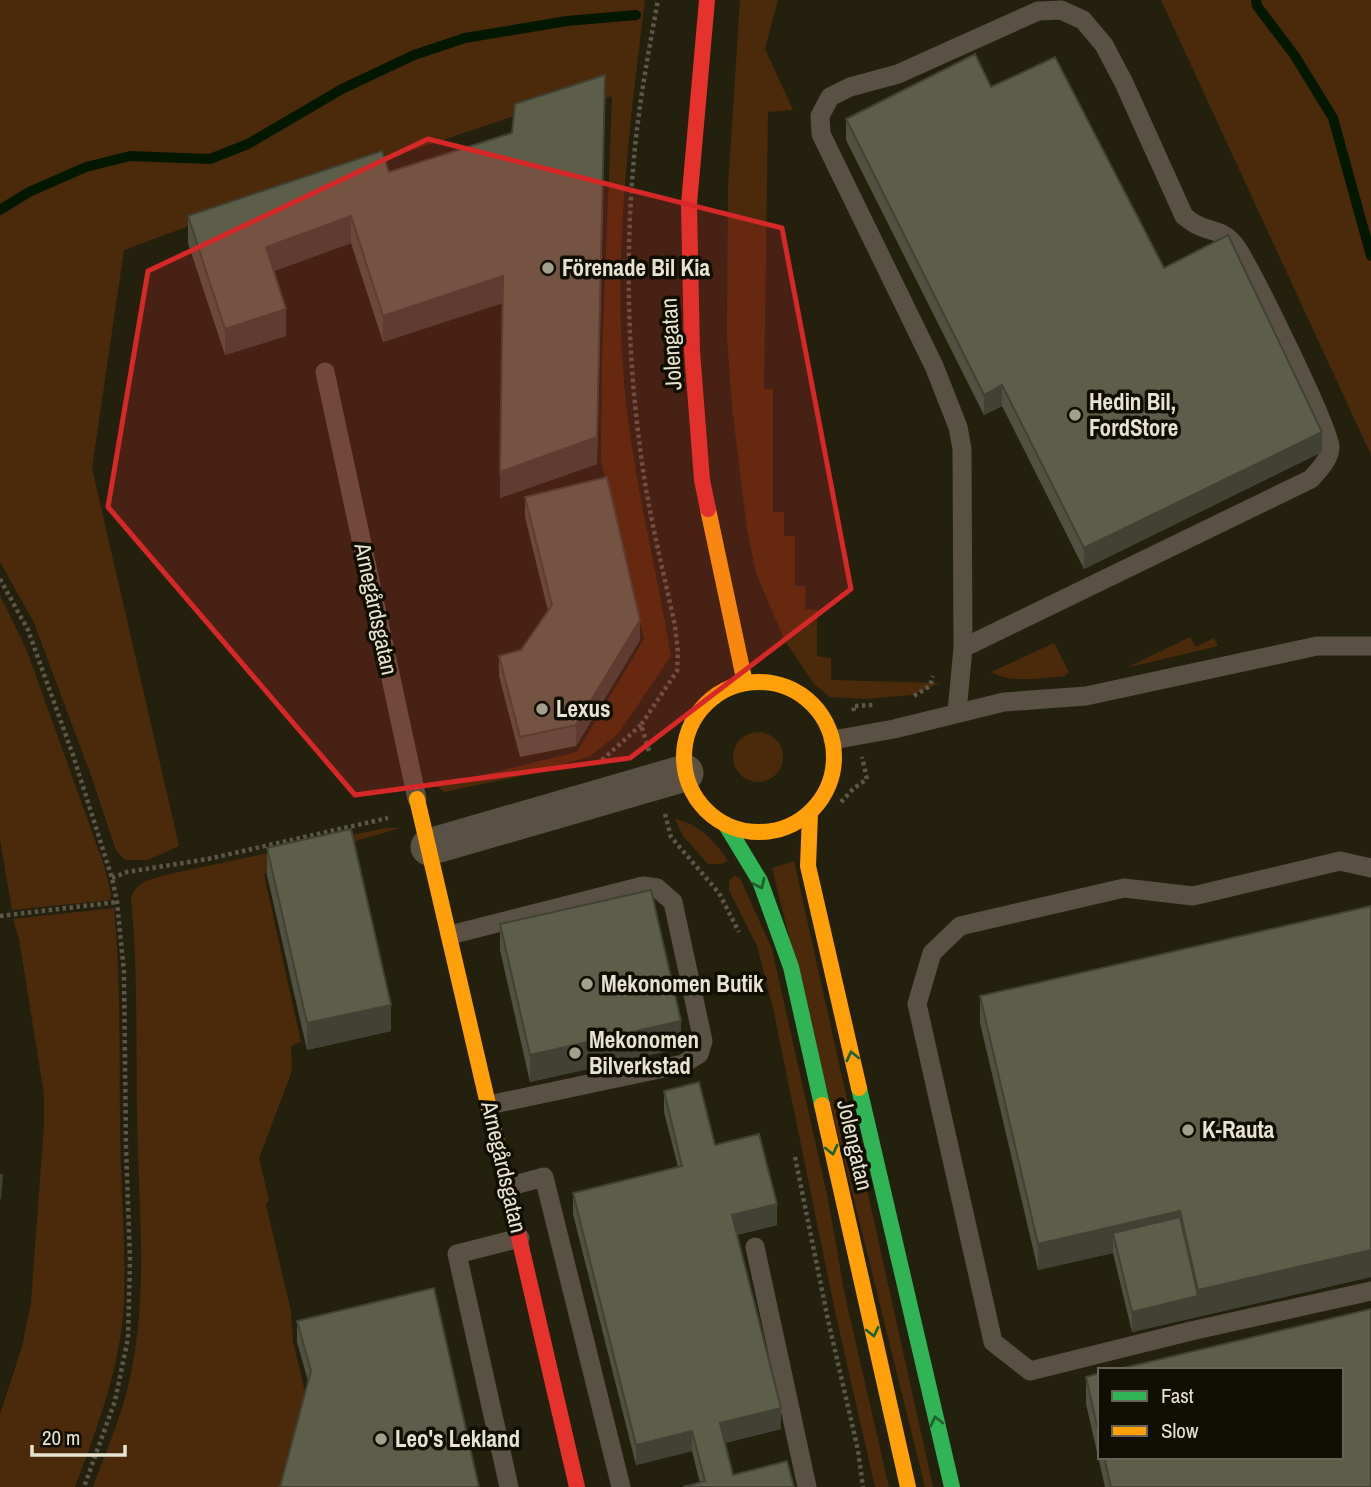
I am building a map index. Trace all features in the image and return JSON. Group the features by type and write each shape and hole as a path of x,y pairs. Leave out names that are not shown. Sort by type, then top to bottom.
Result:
{"street":[{"name":"Jolengatan","path":"708,0 689,204 692,351 702,480 745,683"},
{"path":"745,683 774,683 801,694 821,714 833,740 835,754 831,780 819,804 798,823 769,833 747,832 726,825 711,816 691,789 685,773 685,743 696,715 718,694 745,683"},
{"path":"429,847 685,773"},
{"name":"Arnegårdsgatan","path":"417,799 577,1487"},
{"name":"Jolengatan","path":"810,814 808,866 952,1487"},
{"name":"Jolengatan","path":"726,825 760,881 791,967 908,1487"}],"lane":[{"path":"957,712 964,648 962,449 958,426 934,366 821,134 820,116 830,97 850,87 898,74 1038,11 1061,10 1083,20 1104,46 1124,83 1184,216 1201,227 1223,233 1236,246 1312,399 1331,449 1311,479 964,648"},
{"name":"Arnegårdsgatan","path":"325,372 417,799"},
{"path":"833,740 1004,702 1086,696 1317,646 1371,646"},
{"path":"1371,868 1340,861 1194,896 1124,888 960,926 932,953 917,1004 993,1342 1030,1371 1191,1331 1371,1291"},
{"path":"450,935 643,886 657,888 673,902 703,1041 699,1054 683,1064 489,1105"},
{"path":"507,1186 544,1177 621,1487"},
{"path":"509,1487 457,1254 520,1238"},
{"path":"755,1247 807,1487"}],"path":[{"path":"0,579 28,630 51,690 108,866 117,902 124,972 130,1259 128,1338 115,1401 84,1487"},
{"path":"906,698 916,696 930,686 937,666"},
{"path":"835,808 867,779 853,706 886,704"},
{"path":"709,880 749,864"},
{"path":"0,916 117,902"}],"highlighted area":[{"path":"428,139 782,228 851,589 630,758 355,795 108,507 148,271"}],"shaded area":[{"path":"0,0 645,0 625,184 621,323 631,442 671,656 618,734 590,756 536,773 444,792 437,786 577,752 644,639 601,460 612,96 561,113 556,102 219,215 124,250 92,468 179,846 148,860 125,860 116,850 34,623 0,562"},
{"path":"740,0 778,0 765,49 793,110 768,112 764,389 773,389 773,512 784,512 784,536 795,536 795,586 806,586 805,609 817,610 817,656 831,658 831,680 940,683 912,695 866,699 830,697 814,684 785,641 756,573 747,529 732,407 727,338 728,187"},
{"path":"1161,0 1371,0 1371,455"},
{"path":"0,595 27,651 105,868 110,900 12,910 0,839"},
{"path":"1190,637 1196,647 1214,638 1218,646 1126,668"},
{"path":"1054,643 1069,672 1065,676 1017,679 991,672"},
{"path":"758,732 776,739 783,757 776,775 758,782 740,775 733,757 740,739"},
{"path":"675,819 706,834 728,861 708,864 683,836"},
{"path":"385,828 400,828 346,844 348,853 264,874 301,1042 291,1046 292,1071 259,1158 269,1200 266,1205 291,1311 293,1341 305,1392 281,1487 93,1487 125,1399 139,1319 141,1251 136,979 131,897 140,884 165,875"},
{"path":"794,861 933,1487 925,1487 772,868"},
{"path":"734,876 740,878 772,949 828,1199 845,1296 889,1487 875,1487 836,1316 773,1008 757,946 729,890 729,881"},
{"path":"114,908 119,988 124,1257 124,1302 118,1349 99,1420 75,1487 0,1487 0,1414 22,1347 31,1302 44,1125 44,1094 19,939 13,919"}],"building":[{"path":"975,54 991,87 1055,57 1164,268 1228,235 1322,432 1084,548 1002,385 984,395 846,119"},
{"path":"605,75 597,437 500,472 503,276 383,316 351,216 266,247 286,309 225,329 188,216 382,151 389,172 512,133 515,104"},
{"path":"607,477 640,620 576,725 520,737 499,656 521,650 552,605 525,497"},
{"path":"351,829 391,1005 307,1023 267,848"},
{"name":"Mekonomen Butik","path":"651,890 681,1021 530,1055 500,924"},
{"name":"K-Rauta","path":"1371,906 1371,1250 1198,1290 1180,1211 1038,1244 980,996"},
{"path":"699,1082 715,1145 759,1134 777,1204 732,1215 781,1408 720,1423 733,1475 787,1461 794,1487 683,1487 705,1481 692,1431 636,1445 573,1193 682,1166 664,1091"},
{"path":"1180,1217 1198,1296 1132,1312 1113,1233"},
{"name":"Leo's Lekland","path":"434,1288 479,1487 280,1487 311,1371 297,1321"},
{"path":"1371,1309 1371,1487 1111,1487 1104,1459 1343,1459 1343,1368 1123,1368"},
{"path":"1098,1374 1098,1430 1086,1377"}],"waterway":[{"path":"1256,0 1257,6 1295,56 1333,118 1371,256"},
{"path":"0,210 29,192 86,167 130,156 210,159 248,144 342,89 414,55 465,38 567,21 636,15"}],"traffic: fast":[{"path":"726,825 760,881 791,967 822,1105"},
{"path":"859,1088 952,1487"}],"traffic: slow":[{"path":"708,509 745,683"},
{"path":"759,682 788,687 812,704 829,728 834,757 829,786 812,810 788,827 759,832 730,827 706,810 689,786 684,757 689,728 706,704 730,687 759,682"},
{"path":"417,799 501,1160"},
{"path":"810,814 808,866 859,1088"},
{"path":"822,1105 908,1487"}],"traffic: jam":[{"path":"707,0 689,204 692,351 702,480 708,509"},
{"path":"501,1160 577,1487"}],"place":[{"name":"Förenade Bil Kia","path":"548,268"},
{"name":"Hedin Bil, FordStore","path":"1075,415"},
{"name":"Lexus","path":"542,709"},
{"name":"Mekonomen Butik","path":"587,984"},
{"name":"Mekonomen Bilverkstad","path":"575,1053"},
{"name":"K-Rauta","path":"1188,1130"},
{"name":"Leo's Lekland","path":"381,1439"}]}
